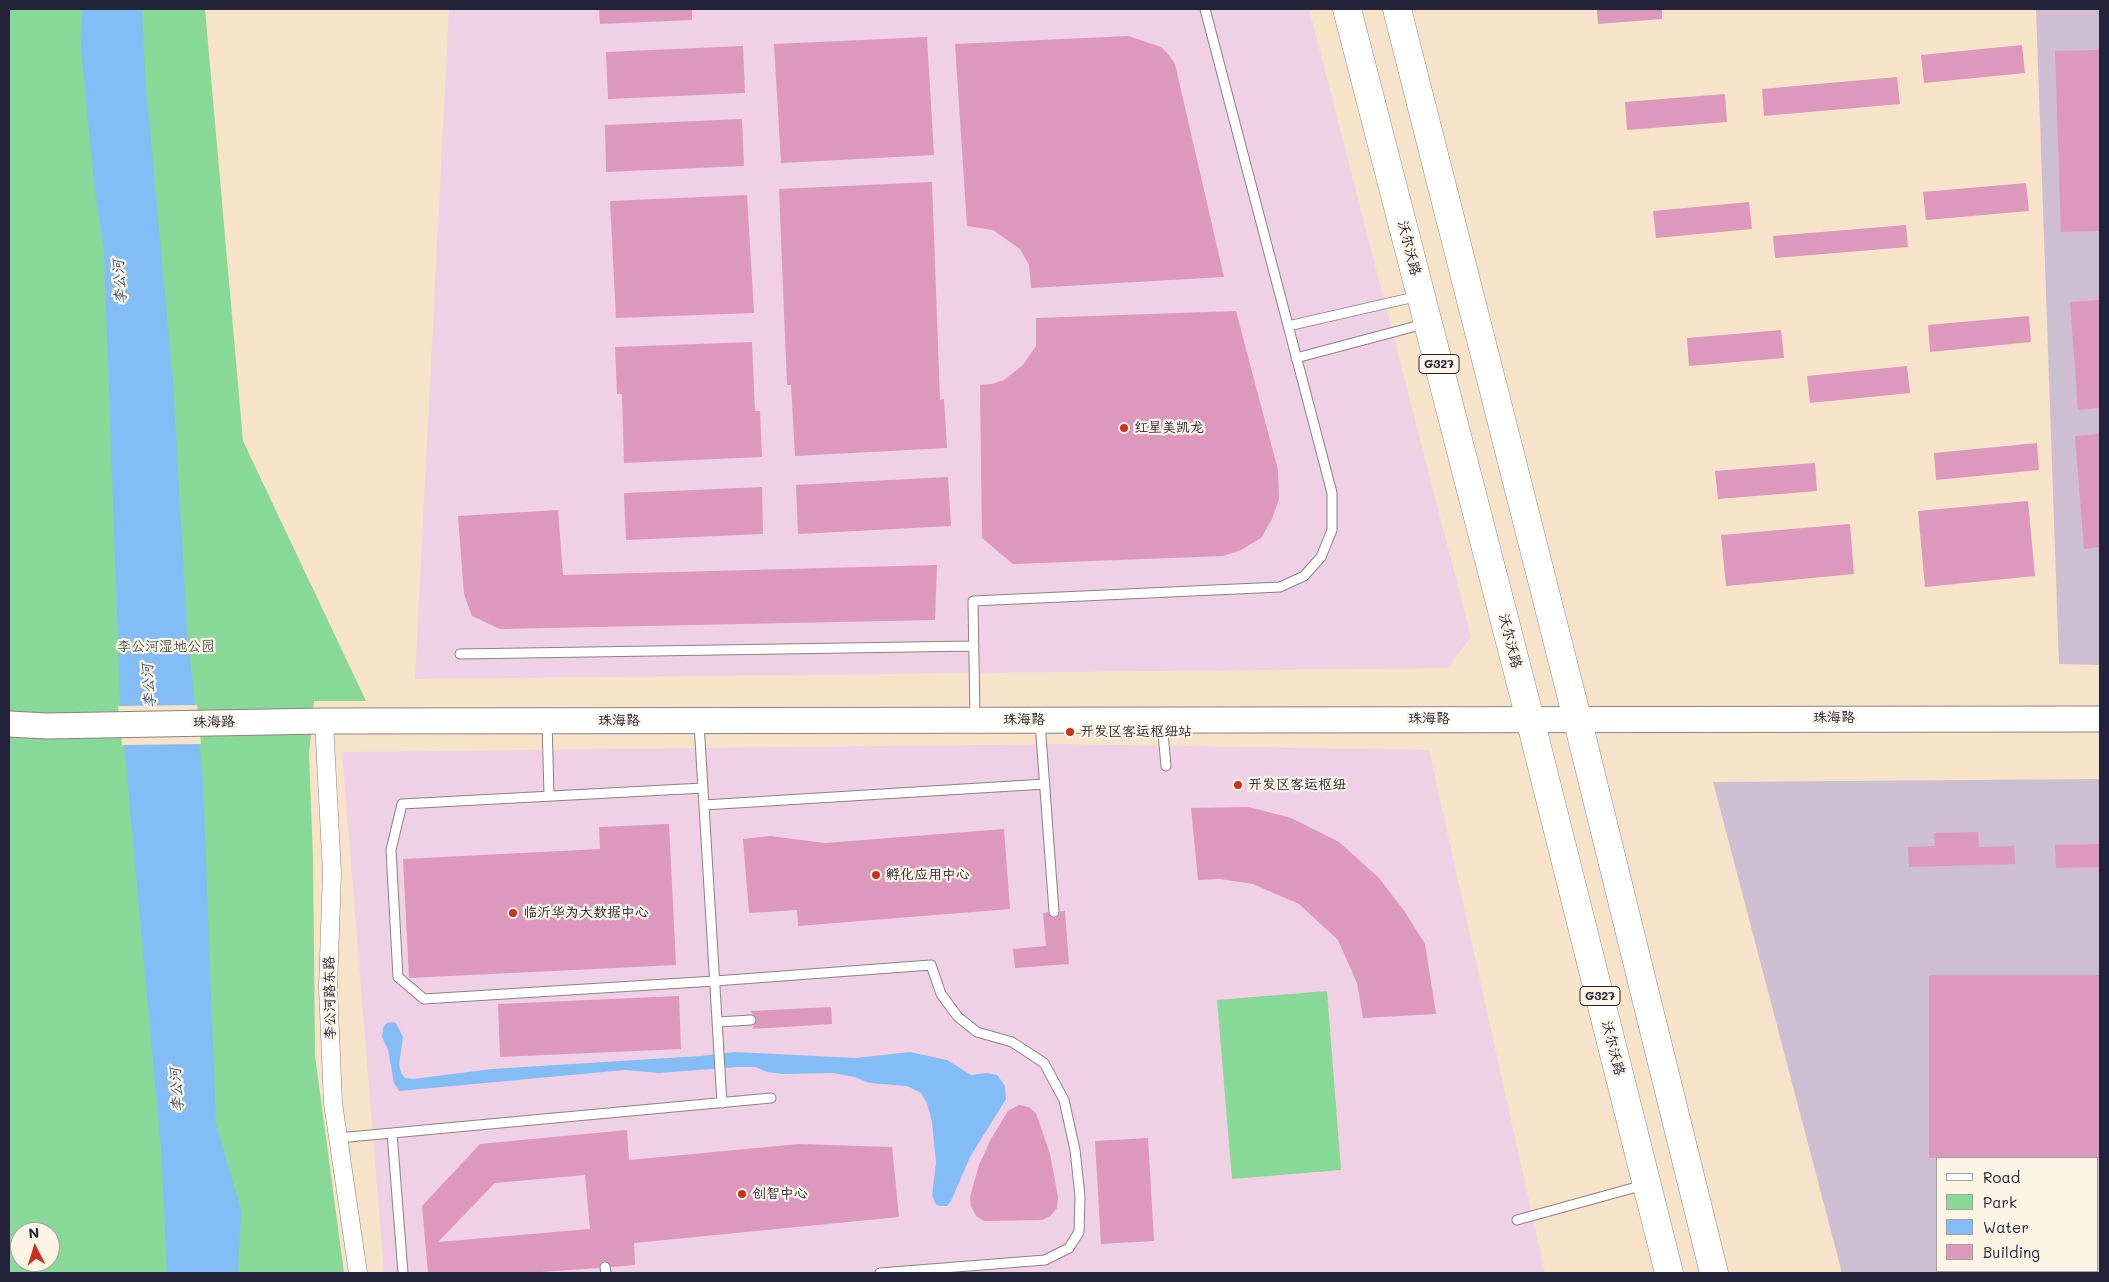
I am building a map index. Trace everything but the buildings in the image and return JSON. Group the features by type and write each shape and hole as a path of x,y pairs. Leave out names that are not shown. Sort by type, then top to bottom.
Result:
{"highway":[{"name":"沃尔沃路","path":"1348,9 1530,719 1669,1273"},
{"path":"1396,9 1577,718 1714,1273"}],"main road":[{"name":"珠海路","path":"9,724 47,726 324,721 2100,718"}],"street":[{"name":"李公河路东路","path":"324,721 332,873 328,987 333,1103 358,1273"}],"lane":[{"path":"975,720 973,601 1280,587 1304,576 1321,556 1332,530 1332,493 1205,9"},
{"path":"1288,326 1421,295"},
{"path":"1296,358 1428,322"},
{"path":"460,654 974,646"},
{"path":"1040,719 1054,912"},
{"path":"699,720 722,1103"},
{"path":"1162,720 1166,766"},
{"path":"547,721 548,795"},
{"path":"704,805 1045,784"},
{"path":"703,788 402,804 391,850 398,977 424,999 715,982 931,965 941,994 958,1017 977,1032 1012,1042 1044,1063 1064,1100 1075,1150 1080,1196 1079,1232 1069,1248 1045,1260 880,1273"},
{"path":"718,1022 751,1020"},
{"path":"338,1138 771,1098"},
{"path":"392,1133 403,1273"},
{"path":"1517,1220 1647,1184"}],"shaded area":[{"path":"449,9 1309,9 1471,637 1447,668 415,679"},
{"path":"2036,9 2100,9 2100,665 2059,664"},
{"path":"1063,744 1429,750 1545,1273 384,1273 342,752"},
{"path":"2100,779 2100,1273 1842,1273 1713,782"}],"green space":[{"name":"李公河湿地公园","path":"9,9 205,9 243,441 366,701 314,701 309,754 313,859 315,1055 344,1273 9,1273"},
{"path":"1327,991 1341,1170 1232,1179 1217,1000"}],"water":[{"name":"李公河","path":"82,9 142,9 145,74 173,382 187,630 203,780 216,1124 241,1210 238,1273 167,1273 161,1148 120,700 104,252 94,184 81,47"},
{"path":"387,1023 396,1023 403,1037 399,1065 401,1073 405,1078 413,1079 492,1069 701,1056 734,1052 856,1058 910,1052 947,1060 971,1075 987,1073 997,1075 1005,1086 1006,1099 970,1157 951,1201 947,1206 941,1206 936,1205 932,1195 936,1163 932,1122 927,1103 921,1093 907,1086 870,1083 854,1077 833,1073 783,1074 767,1072 755,1067 738,1067 659,1073 625,1070 399,1091 394,1083 388,1050 382,1037 383,1028"}],"pier":[{"path":"197,705 201,744 122,745 118,706"}],"place":[{"name":"红星美凯龙","path":"1124,428"},
{"name":"开发区客运枢纽站","path":"1070,732"},
{"name":"开发区客运枢纽","path":"1238,785"},
{"name":"孵化应用中心","path":"876,875"},
{"name":"临沂华为大数据中心","path":"513,913"},
{"name":"创智中心","path":"742,1194"}]}
